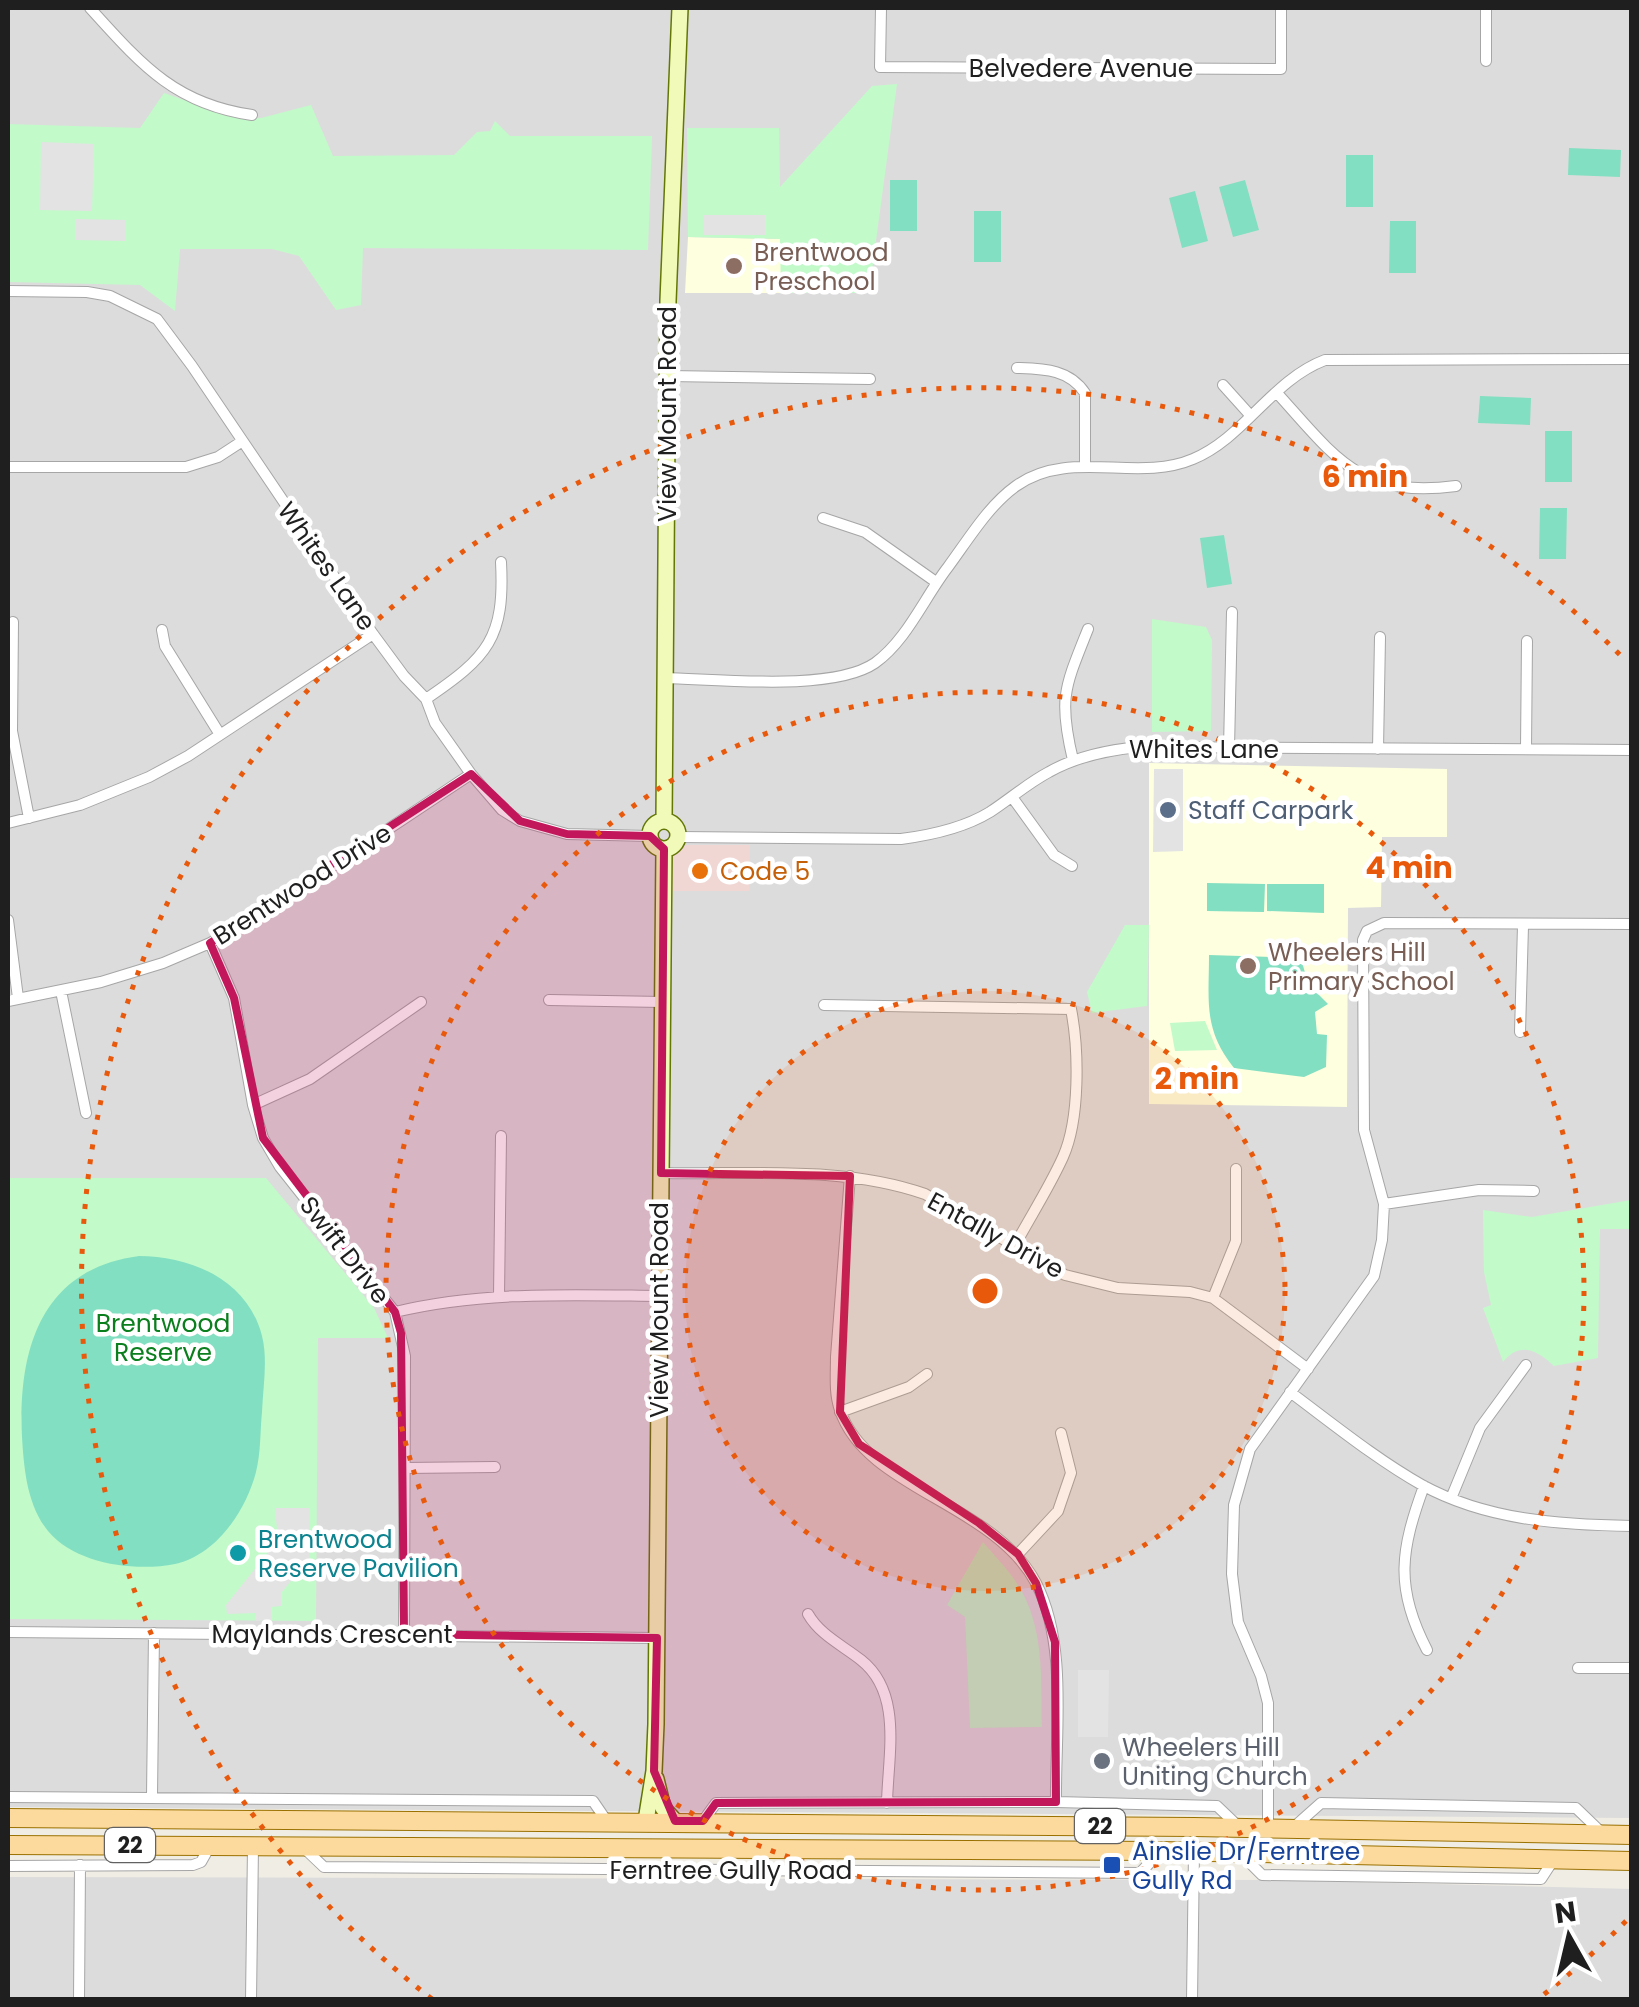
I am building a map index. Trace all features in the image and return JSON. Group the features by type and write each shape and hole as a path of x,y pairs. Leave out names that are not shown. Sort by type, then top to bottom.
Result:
{"main road":[{"path":"252,1817 253,1845"},
{"name":"Ferntree Gully Road","path":"8,1818 1194,1826 1632,1835"},
{"path":"646,1821 655,1847"},
{"path":"1194,1826 1194,1852"},
{"path":"1554,1858 1556,1832"},
{"name":"Ferntree Gully Road","path":"8,1845 1160,1851 1632,1861"}],"street":[{"path":"90,8 157,78 201,103 252,114"},
{"name":"View Mount Road","path":"664,821 669,236 680,8"},
{"name":"Belvedere Avenue","path":"881,8 880,67 1280,69 1281,8"},
{"path":"1486,8 1486,61"},
{"name":"Whites Lane","path":"8,291 110,296 156,318 373,634 426,700 435,723 502,810 520,822 567,834 650,836"},
{"path":"666,678 806,680 852,674 873,664 902,635 936,582 1002,498 1018,484 1061,468 1159,468 1191,460 1217,446 1309,366 1325,360 1632,359"},
{"path":"1017,368 1066,374 1085,393 1086,466"},
{"path":"669,376 870,379"},
{"path":"1223,385 1250,415"},
{"path":"1277,393 1340,462 1379,484 1433,489 1456,486"},
{"path":"8,467 186,468 218,457 241,442"},
{"path":"824,518 865,532 936,582"},
{"path":"426,700 462,674 490,641 503,601 501,562"},
{"path":"1229,748 1232,612"},
{"path":"13,622 12,730 29,818"},
{"path":"1074,760 1062,716 1067,682 1088,629"},
{"path":"162,630 165,646 219,733"},
{"path":"8,822 114,793 188,756 373,634"},
{"path":"1378,749 1380,637"},
{"path":"1526,748 1527,641"},
{"name":"Whites Lane","path":"677,837 923,836 965,824 1046,772 1074,760 1139,747 1632,750"},
{"name":"Brentwood Drive","path":"13,1000 130,974 210,942 254,920 471,774"},
{"path":"1012,797 1054,855 1072,866"},
{"path":"664,821 675,827 677,837 672,846 664,848 655,846 650,836 654,826 664,821"},
{"name":"View Mount Road","path":"646,1821 654,1771 664,848"},
{"path":"8,920 13,1000"},
{"path":"1268,1828 1268,1703 1262,1676 1236,1610 1232,1574 1234,1505 1250,1449 1374,1276 1384,1204 1364,1130 1362,952 1367,931 1384,922 1632,924"},
{"path":"1520,1032 1523,926"},
{"name":"Swift Drive","path":"210,942 234,998 253,1105 263,1138 280,1167 395,1312 405,1356 404,1634"},
{"path":"61,991 86,1113"},
{"path":"549,1000 662,1002"},
{"path":"253,1105 310,1079 421,1002"},
{"path":"824,1005 1071,1009 1075,1097 1070,1136 1014,1247"},
{"path":"498,1296 501,1136"},
{"path":"1213,1298 1236,1241 1236,1169"},
{"name":"Entally Drive","path":"660,1174 850,1176 880,1180 925,1194 1066,1275 1090,1283 1190,1292 1213,1298 1308,1370"},
{"path":"850,1176 836,1372 840,1412 859,1444 896,1473 980,1522 1018,1554 1048,1611 1055,1642 1056,1802"},
{"path":"1384,1204 1479,1190 1534,1191"},
{"path":"395,1312 442,1300 498,1296 660,1296"},
{"path":"1452,1496 1480,1428 1526,1365"},
{"path":"840,1412 910,1387 927,1374"},
{"path":"1290,1392 1424,1486 1488,1510 1545,1522 1632,1526"},
{"path":"1018,1554 1058,1511 1071,1473 1061,1434"},
{"path":"405,1468 495,1467"},
{"path":"1424,1486 1407,1532 1404,1558 1415,1627 1428,1650"},
{"path":"808,1614 816,1627 876,1674 886,1693 890,1716 887,1803"},
{"name":"Maylands Crescent","path":"8,1632 656,1638"},
{"path":"152,1796 154,1633"},
{"path":"1578,1668 1632,1668"},
{"name":"View Mount Road","path":"654,1771 663,1808 676,1821"},
{"path":"8,1797 593,1802 606,1820"},
{"name":"Ferntree Gully Road","path":"703,1822 716,1804 1056,1802 1216,1806 1238,1827"},
{"path":"1293,1828 1321,1803 1576,1808 1603,1834"},
{"path":"8,1866 194,1865 202,1862 211,1845"},
{"path":"251,2000 253,1845"},
{"name":"Ferntree Gully Road","path":"301,1845 324,1866 1140,1873 1160,1851"},
{"path":"563,1846 563,1868"},
{"path":"1192,2000 1194,1852"},
{"path":"79,2000 80,1865"}],"highlighted area":[{"path":"471,774 520,821 567,834 650,836 664,849 661,1173 850,1176 840,1412 859,1444 979,1523 1018,1554 1036,1583 1055,1642 1056,1802 716,1803 703,1821 675,1821 654,1771 657,1638 404,1634 401,1333 395,1312 263,1138 234,998 210,943"}],"shaded area":[{"path":"8,8 1631,8 1631,1818 8,1807"},
{"path":"41,142 94,144 92,211 40,210"},
{"path":"703,215 765,215 765,235 703,235"},
{"path":"76,219 126,220 126,241 76,240"},
{"name":"Brentwood Preschool","path":"688,237 781,239 781,293 685,293"},
{"name":"Wheelers Hill Primary School","path":"1149,763 1447,769 1447,837 1382,837 1381,907 1348,908 1347,1107 1149,1104"},
{"name":"Staff Carpark","path":"1154,769 1183,769 1183,851 1153,852"},
{"path":"686,845 750,845 749,891 670,891 670,857"},
{"path":"275,1508 310,1508 310,1558 281,1593 281,1606 271,1607 271,1620 256,1621 255,1613 227,1614 226,1605 278,1540"},
{"path":"1078,1670 1109,1670 1108,1737 1078,1737"},
{"path":"8,1877 1278,1880 1631,1889 1631,1999 8,1999"}],"green space":[{"path":"897,84 869,293 781,293 780,239 688,237 687,128 779,128 780,187 872,86"},
{"path":"164,93 227,115 261,118 311,105 333,156 454,155 477,132 490,131 495,121 510,136 652,136 648,250 363,248 361,305 336,310 299,256 272,249 180,249 175,311 140,285 8,282 8,124 140,128"},
{"path":"1569,148 1621,150 1620,177 1568,175"},
{"path":"1346,155 1373,155 1373,207 1346,207"},
{"path":"890,180 917,180 917,231 890,231"},
{"path":"1245,180 1259,230 1233,237 1219,187"},
{"path":"1195,191 1208,241 1182,248 1169,198"},
{"path":"974,211 1001,211 1001,262 974,262"},
{"path":"1390,221 1416,221 1416,273 1389,273"},
{"path":"1480,396 1531,398 1530,425 1478,423"},
{"path":"1545,431 1572,431 1572,482 1545,482"},
{"path":"1540,508 1567,508 1566,559 1539,559"},
{"path":"1224,535 1232,584 1207,588 1200,538"},
{"path":"1152,619 1206,627 1212,640 1211,731 1152,732"},
{"path":"1207,883 1265,884 1264,912 1207,911"},
{"path":"1267,884 1324,884 1324,913 1267,911"},
{"path":"1125,925 1149,925 1147,1006 1092,1013 1087,992"},
{"path":"1209,955 1301,958 1308,984 1328,1004 1315,1012 1317,1034 1327,1035 1326,1067 1304,1077 1234,1068 1212,1028"},
{"path":"1205,1021 1217,1050 1175,1051 1170,1023"},
{"name":"Brentwood Reserve","path":"8,1178 266,1178 374,1308 388,1338 318,1338 316,1621 8,1619"},
{"path":"1631,1200 1631,1229 1600,1229 1598,1358 1554,1366 1535,1352 1522,1350 1503,1362 1483,1308 1491,1305 1484,1272 1483,1210 1532,1217"},
{"path":"139,1256 197,1267 231,1286 255,1316 265,1354 259,1457 237,1516 216,1541 190,1559 142,1567 90,1558 48,1531 31,1498 22,1437 25,1374 42,1319 57,1296 78,1278 105,1264"},
{"path":"983,1542 1014,1579 1031,1613 1041,1670 1042,1727 970,1728 965,1617 947,1605"}],"place":[{"name":"Brentwood Preschool","path":"734,266"},
{"name":"Staff Carpark","path":"1168,810"},
{"name":"Code 5","path":"700,871"},
{"name":"Wheelers Hill Primary School","path":"1248,966"},
{"name":"Brentwood Reserve Pavilion","path":"238,1553"},
{"name":"Wheelers Hill Uniting Church","path":"1102,1761"},
{"name":"Ainslie Dr/Ferntree Gully Rd","path":"1112,1865"}]}
